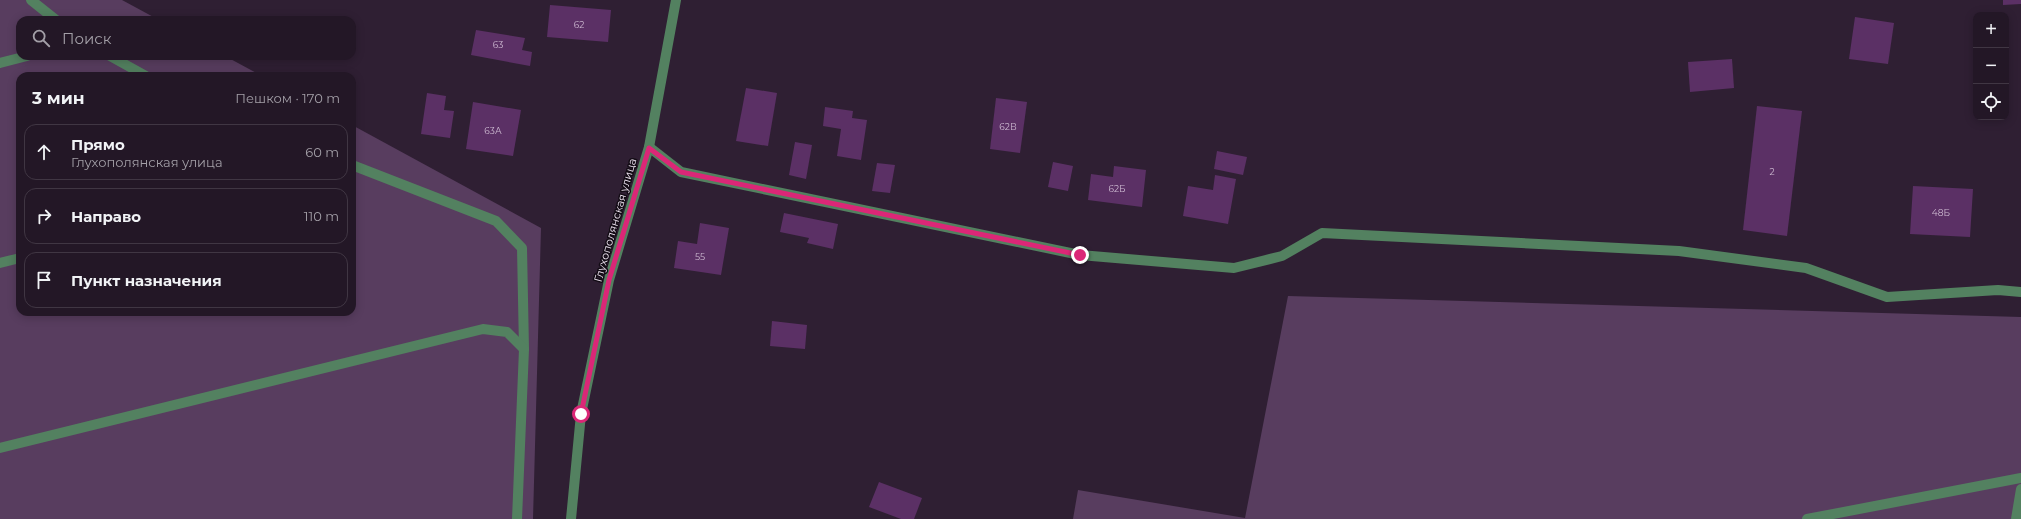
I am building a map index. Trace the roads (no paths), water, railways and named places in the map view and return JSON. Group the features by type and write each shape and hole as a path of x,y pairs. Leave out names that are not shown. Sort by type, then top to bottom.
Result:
{"street":[{"path":"31,0 51,16"},
{"name":"Глухополянская улица","path":"571,519 581,414 607,287 649,148 676,0"},
{"path":"0,63 16,59"},
{"path":"117,60 139,72"},
{"path":"649,148 681,172 1080,255 1234,268 1282,256 1322,233 1678,251 1806,268 1887,297 1998,290 2021,292"},
{"path":"356,166 496,221 522,248 524,349 518,519"},
{"path":"356,173 366,170"},
{"path":"0,263 16,259"},
{"path":"0,448 483,330 508,332 524,349"},
{"path":"1808,519 2021,478"},
{"path":"2016,519 2021,489"}]}
